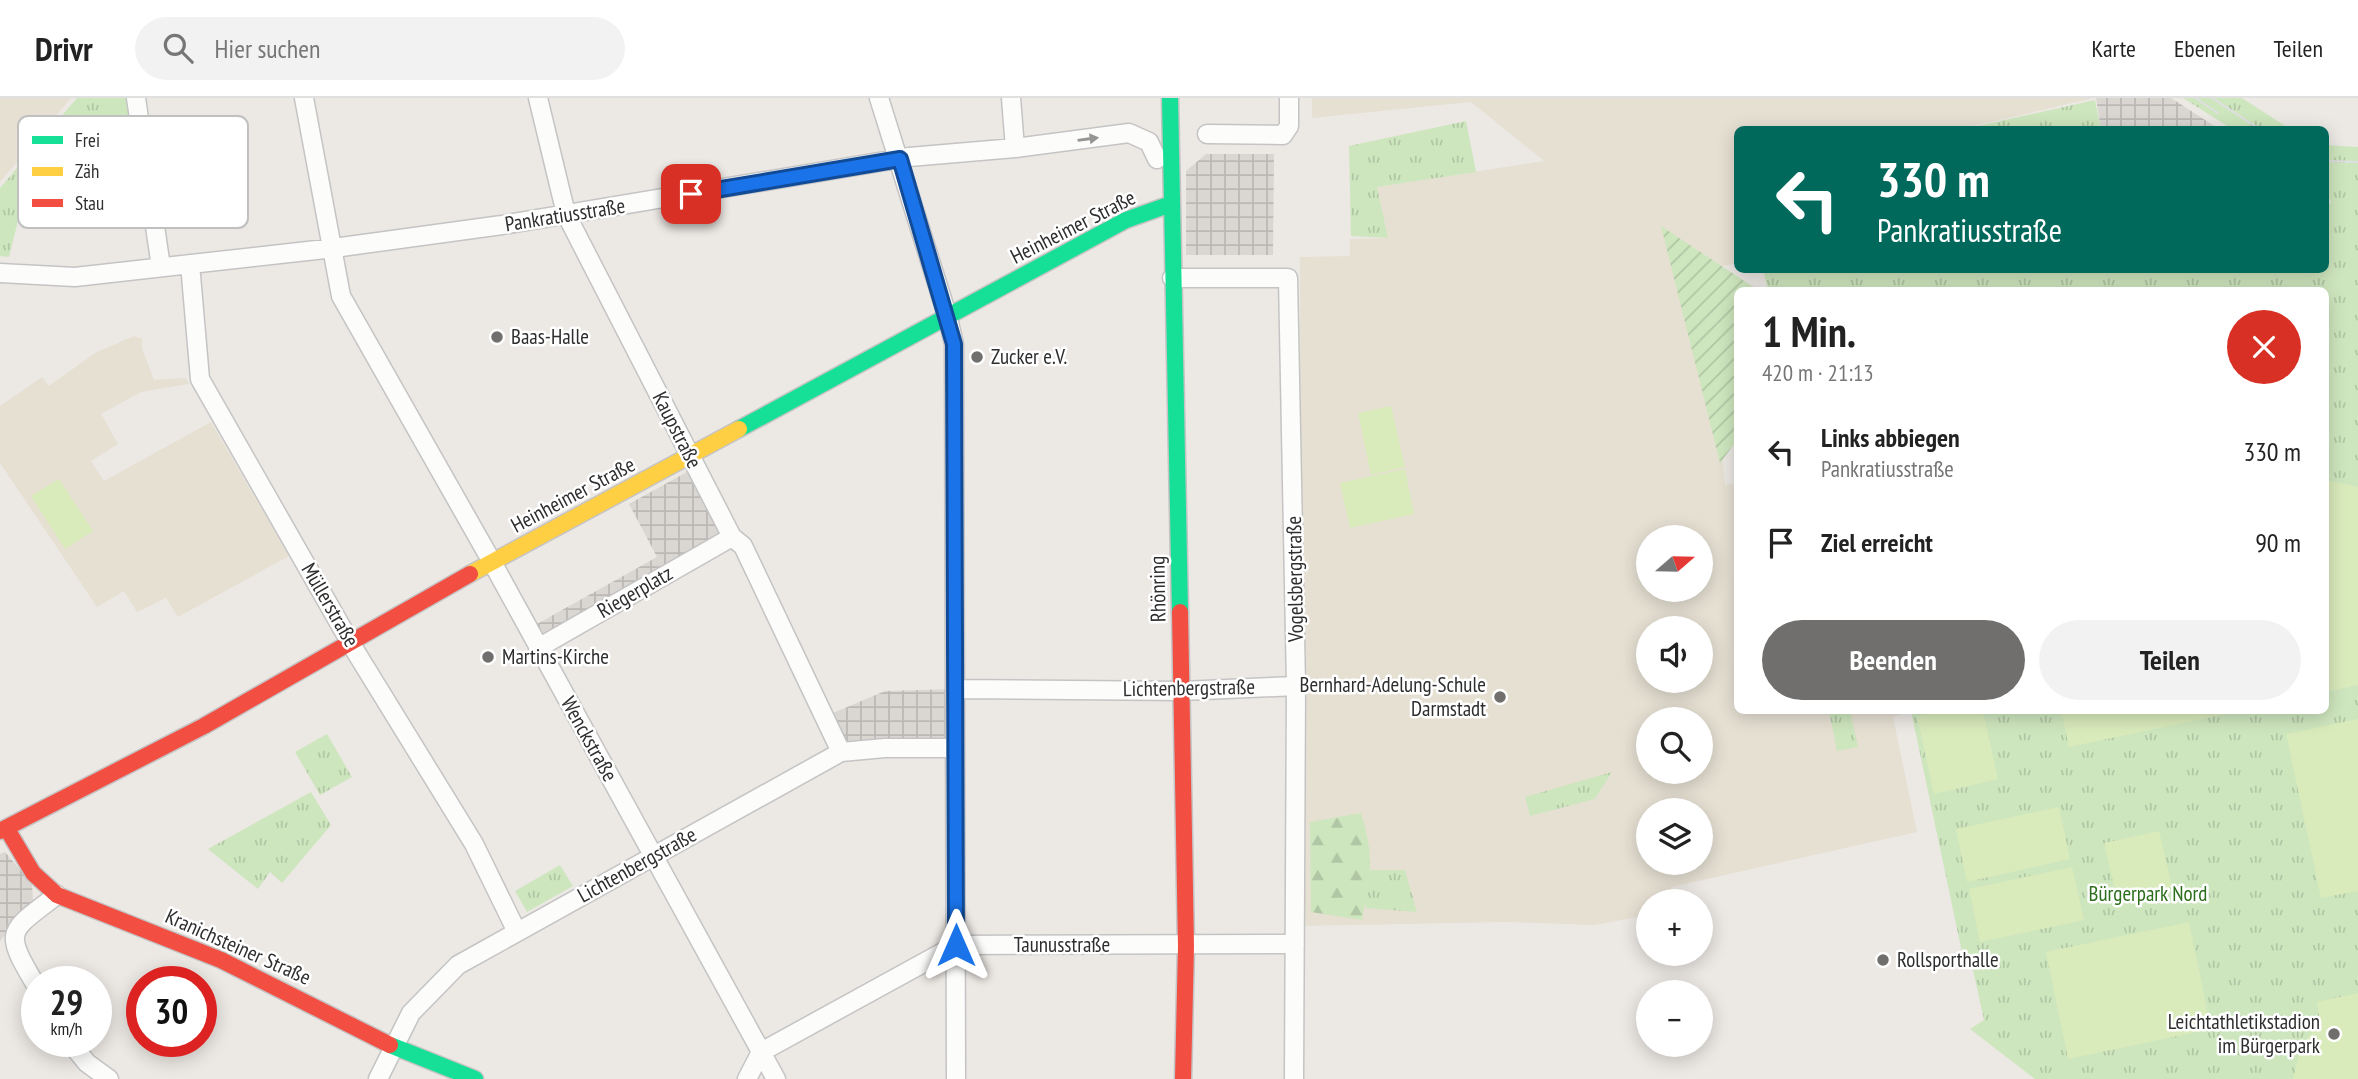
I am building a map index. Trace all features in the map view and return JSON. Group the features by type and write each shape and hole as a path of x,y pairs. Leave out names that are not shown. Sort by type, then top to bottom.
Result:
{"main road":[{"path":"1136,215 1154,190 1157,98"},
{"name":"Rhönring","path":"1170,98 1186,946 1183,1079"},
{"name":"Heinheimer Straße","path":"2,826 204,726 492,562 1136,215 1171,204"},
{"name":"Kranichsteiner Straße","path":"2,826 33,873 57,895 221,960 392,1045 475,1079"}],"street":[{"path":"136,98 139,116"},
{"name":"Wenckstraße","path":"304,98 341,296 492,562 776,1079"},
{"name":"Kaupstraße","path":"538,98 566,214 732,537 743,546 841,752"},
{"path":"879,98 900,159 954,344 956,1079"},
{"path":"1011,98 1015,148"},
{"path":"1208,134 1281,136 1289,126 1289,98"},
{"name":"Pankratiusstraße","path":"0,273 75,277 334,248 566,214 900,159 1129,133 1149,142 1157,159"},
{"path":"155,228 161,267"},
{"name":"Müllerstraße","path":"190,264 200,379 350,641 474,844 517,932"},
{"name":"Vogelsbergstraße","path":"1172,278 1288,278 1296,686 1293,808 1294,1079"},
{"name":"Riegerplatz","path":"538,648 732,537"},
{"name":"Lichtenbergstraße","path":"956,690 1181,691 1296,686"},
{"name":"Lichtenbergstraße","path":"378,1079 392,1045 411,1013 436,984 458,965 841,752 885,748 954,748"},
{"path":"24,966 12,939 17,925 57,895"},
{"name":"Taunusstraße","path":"761,1052 956,945 1295,944"},
{"path":"747,1079 761,1052"},
{"path":"82,1057 109,1079"}],"shaded area":[{"path":"0,98 71,98 56,116 18,116 18,161 0,182"},
{"path":"1312,98 2094,98 1973,126 1734,126 1734,264 1704,270 1725,485 1734,484 1734,714 1902,714 1893,717 1917,832 1671,889 1636,889 1636,917 1595,925 1506,922 1301,926 1300,257 1350,256 1350,239 1387,238 1377,187 1544,161 1471,102 1312,118"},
{"path":"2096,98 2171,98 2214,126 2101,126"},
{"path":"1206,154 1274,154 1273,255 1186,255 1186,171"},
{"path":"134,336 142,339 142,348 154,380 186,378 189,384 141,392 101,414 118,444 91,461 104,481 211,422 289,556 178,617 166,598 137,612 124,591 97,607 0,463 0,406 42,377 49,386 95,353"},
{"path":"696,467 732,537 538,648 528,629 657,557 629,504"},
{"path":"956,689 954,748 841,752 826,716 885,691"},
{"path":"5,852 32,884 33,902 0,941 0,854"}],"green space":[{"path":"77,98 127,98 129,116 62,116"},
{"path":"2183,98 2242,98 2285,126 2227,126"},
{"path":"2095,100 2100,126 1978,126"},
{"path":"1466,121 1476,172 1377,187 1388,238 1351,236 1349,146"},
{"name":"Bürgerpark Nord","path":"2329,145 2358,147 2358,1079 2035,1079 1970,1029 1984,1020 1970,956 1963,957 1912,714 2329,714 2329,287 1767,287 1764,273 2329,273"},
{"path":"18,167 18,221 9,257 0,256 0,188"},
{"path":"1661,226 1753,287 1734,287 1734,444 1720,463"},
{"path":"1391,406 1405,467 1371,475 1358,413"},
{"path":"1405,469 1414,514 1350,528 1340,483"},
{"path":"59,479 93,531 65,549 31,496"},
{"path":"2329,481 2358,487 2358,685 2329,691"},
{"path":"1830,714 1851,714 1858,747 1837,751"},
{"path":"1984,714 1998,779 1934,794 1917,716"},
{"path":"2061,714 2226,714 2069,747"},
{"path":"2358,719 2358,891 2321,898 2286,734"},
{"path":"327,734 352,777 320,795 295,752"},
{"path":"1612,772 1595,799 1530,816 1525,797"},
{"path":"311,792 331,825 282,883 270,872 258,889 208,849"},
{"path":"2059,807 2070,859 1967,882 1956,829"},
{"path":"1361,813 1370,855 1368,891 1362,920 1311,912 1310,822"},
{"path":"2159,831 2172,887 2117,900 2104,843"},
{"path":"560,865 573,886 527,912 515,891"},
{"path":"2072,867 2084,920 1980,942 1969,889"},
{"path":"1360,870 1405,870 1417,912 1366,908"},
{"path":"2189,922 2211,1029 2068,1059 2046,952"},
{"name":"Leichtathletikstadion im Bürgerpark","path":"2358,993 2358,1079 2293,1079 2301,1047 2320,1022 2317,1002"}],"tram line":[{"path":"2195,98 2218,113"},
{"path":"2212,98 2255,126"},
{"path":"2329,161 2358,162"}],"traffic: fast":[{"path":"1170,98 1180,612"},
{"path":"739,429 1126,220 1171,204"},
{"path":"390,1045 475,1079"}],"traffic: slow":[{"path":"470,574 739,429"}],"traffic: jam":[{"path":"0,831 204,726 470,574"},
{"path":"1180,612 1186,946 1183,1079"},
{"path":"7,829 33,873 57,895 221,960 390,1045"}],"place":[{"name":"Baas-Halle","path":"497,337"},
{"name":"Zucker e.V.","path":"977,357"},
{"name":"Martins-Kirche","path":"488,657"},
{"name":"Bernhard-Adelung-Schule Darmstadt","path":"1500,697"},
{"name":"Rollsporthalle","path":"1883,960"},
{"name":"Leichtathletikstadion im Bürgerpark","path":"2334,1034"}],"route":[{"path":"691,194 900,159 954,344 956,945"}]}
